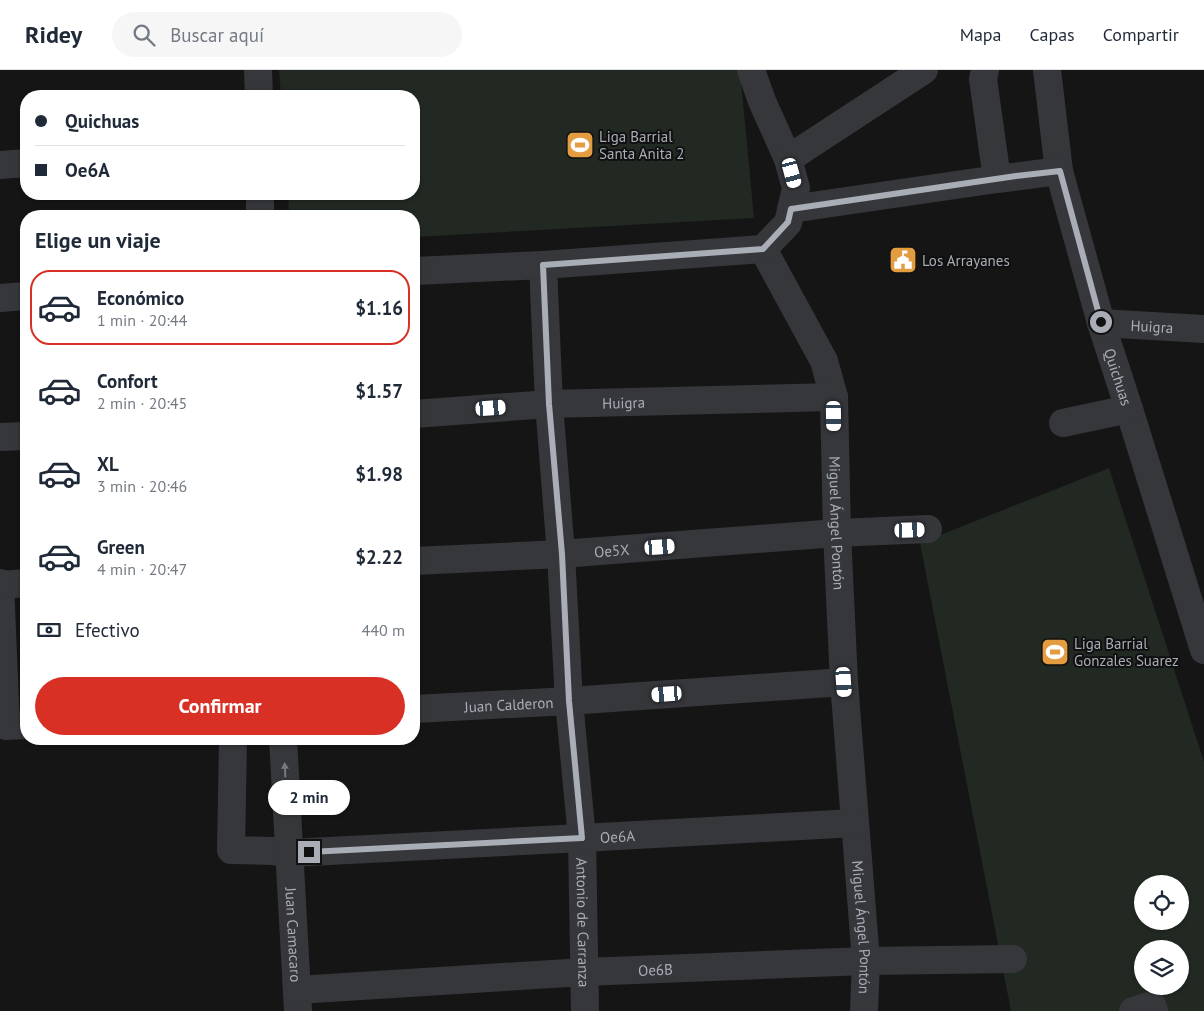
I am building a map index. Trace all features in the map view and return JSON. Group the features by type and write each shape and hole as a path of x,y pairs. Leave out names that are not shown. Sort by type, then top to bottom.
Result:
{"street":[{"path":"258,70 259,90"},
{"path":"420,272 763,249 788,222 796,188 788,159 762,101 751,70"},
{"path":"788,159 924,70"},
{"path":"985,70 983,79 997,179"},
{"name":"Quichuas","path":"1047,70 1060,171 1101,322 1204,650"},
{"path":"0,165 20,163"},
{"path":"791,209 1060,171"},
{"name":"Miguel Ángel Pontón","path":"763,249 824,361 834,397 837,533 844,682 866,961 864,1011"},
{"name":"Antonio de Carranza","path":"543,265 549,404 562,554 569,701 582,838 586,1011"},
{"path":"0,298 20,296"},
{"name":"Huigra","path":"1101,322 1204,329"},
{"name":"Huigra","path":"420,414 549,404 834,397"},
{"path":"1064,423 1129,409"},
{"path":"0,437 20,436"},
{"name":"Oe5X","path":"420,562 562,554 837,533 928,529"},
{"path":"16,726 0,584 20,583"},
{"name":"Juan Calderon","path":"420,709 569,701 844,682"},
{"name":"Oe6A","path":"233,745 231,850 290,853 855,823"},
{"name":"Juan Camacaro","path":"283,745 297,1001"},
{"name":"Oe6B","path":"297,1001 584,972 866,961 1013,959"},
{"path":"1133,1011 1152,1005 1154,1011"}],"shaded area":[{"name":"Liga Barrial Santa Anita 2","path":"279,70 740,70 754,218 420,237 420,210 289,210 288,200 420,200 420,90 281,90"},
{"name":"Liga Barrial Gonzales Suarez","path":"1109,468 1204,762 1204,1011 1011,1011 920,543"}],"place":[{"name":"Liga Barrial Santa Anita 2","path":"580,145"},
{"name":"Los Arrayanes","path":"903,260"},
{"name":"Liga Barrial Gonzales Suarez","path":"1055,652"}],"route":[{"path":"309,852 582,838 569,701 562,554 549,404 543,265 763,249 788,222 791,209 1060,171 1101,322"}]}
